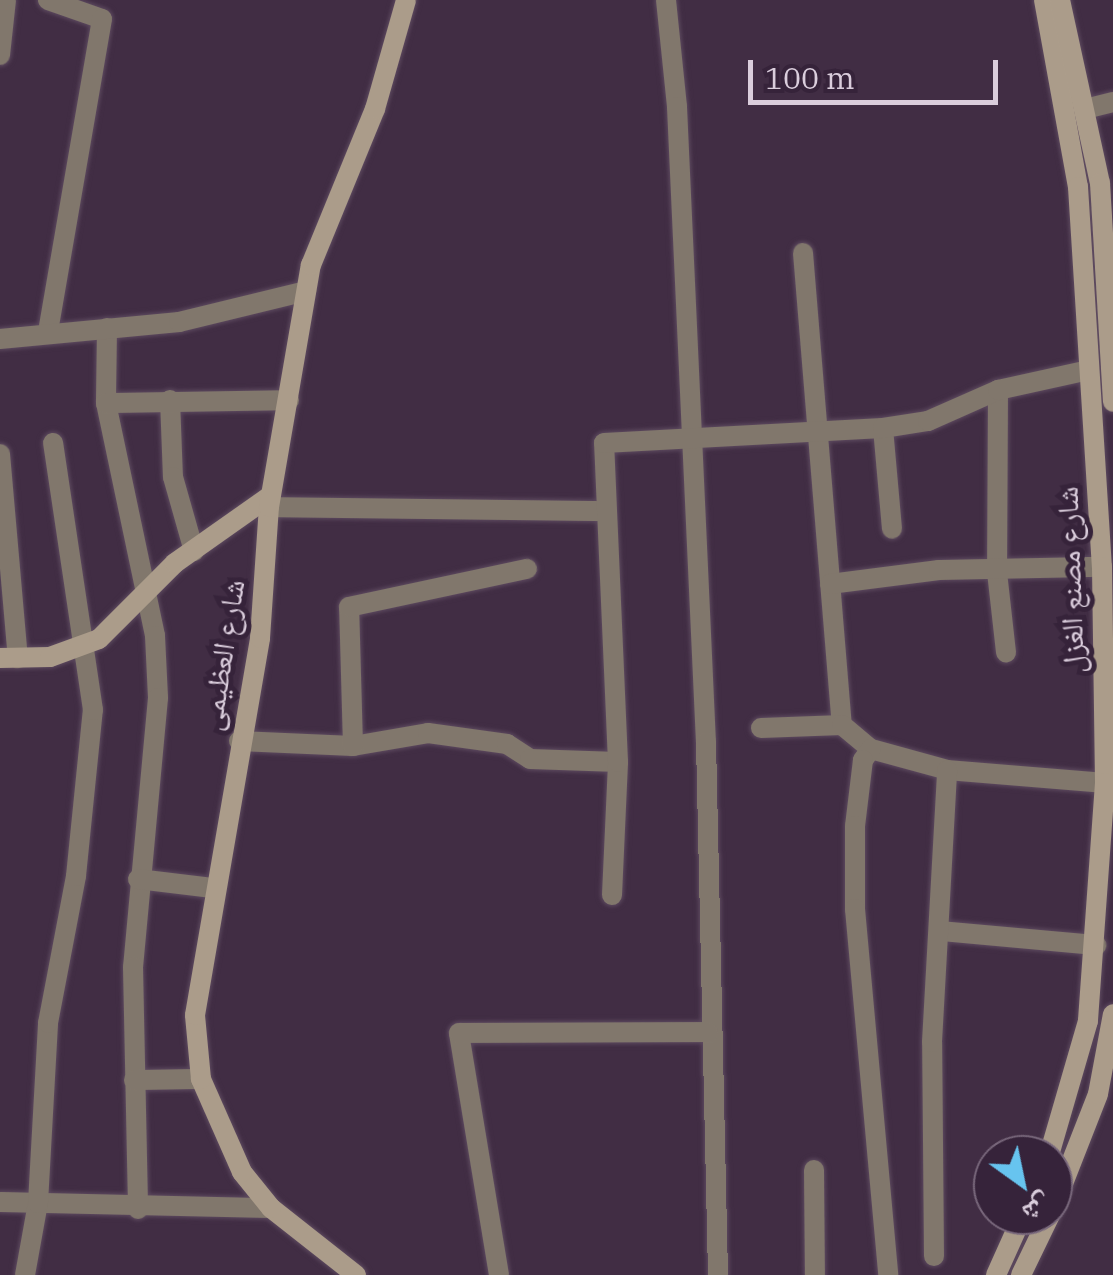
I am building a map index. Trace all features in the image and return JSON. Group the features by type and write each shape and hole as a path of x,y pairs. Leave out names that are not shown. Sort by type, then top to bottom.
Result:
{"street":[{"path":"0,55 6,0"},
{"path":"48,0 102,19 48,332"},
{"name":"شارع العظيمى","path":"356,1275 271,1208 242,1172 201,1079 195,1015 212,888 260,638 270,502 306,291 375,109 406,0"},
{"path":"666,0 706,742 708,1032 718,1275"},
{"name":"شارع مصنع الغزل","path":"1044,0 1078,188 1107,565 1105,782 1096,945 1080,1058 1055,1135"},
{"path":"1060,0 1106,180 1113,402"},
{"path":"1085,109 1113,102"},
{"path":"1078,188 1106,180"},
{"path":"803,253 842,725"},
{"path":"0,338 180,322 306,291"},
{"path":"106,328 106,403 143,595 155,636 158,698 138,879 134,1080 138,1208"},
{"path":"612,894 618,762 604,444 882,428 928,420 998,390 1089,370"},
{"path":"998,390 997,572 1006,652"},
{"path":"170,400 173,477 194,551"},
{"path":"106,403 289,400"},
{"path":"882,428 892,530"},
{"path":"25,1275 38,1204 48,1023 90,755 92,686 80,648 53,443"},
{"path":"0,454 9,658 80,648 116,626 143,595 194,551 270,502 604,510"},
{"path":"830,584 939,570 997,572 1107,565"},
{"path":"353,746 349,607 527,569"},
{"path":"761,728 842,725 871,749 948,770 1105,782"},
{"path":"239,741 353,746 428,733 506,744 530,759 618,762"},
{"path":"871,749 863,760 855,826 855,909 888,1275"},
{"path":"934,1256 932,1042 948,770"},
{"path":"138,879 212,888"},
{"path":"941,931 1096,945"},
{"path":"1073,1148 1098,1094 1113,1014"},
{"path":"499,1275 459,1033 708,1032"},
{"path":"134,1080 201,1079"},
{"path":"814,1170 815,1275"},
{"path":"0,1202 271,1208"},
{"path":"996,1275 1015,1235"},
{"path":"1021,1275 1040,1235"}]}
